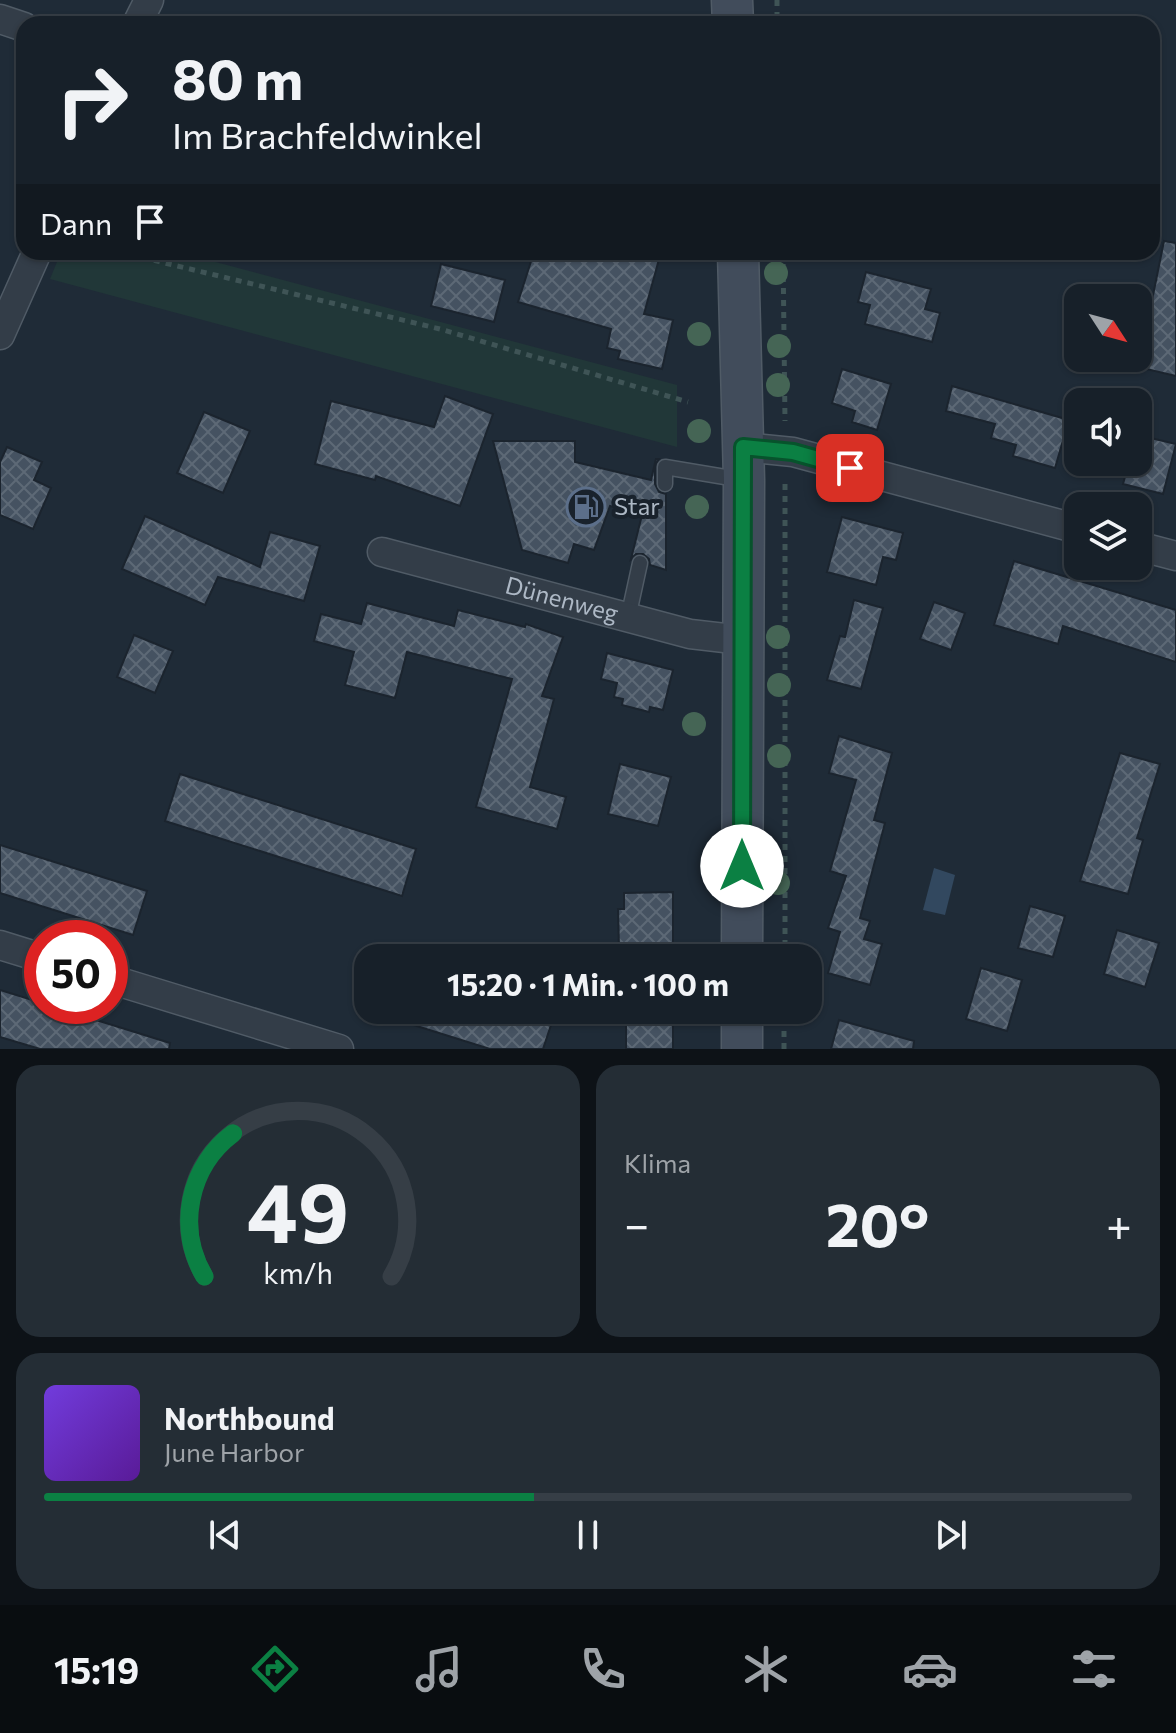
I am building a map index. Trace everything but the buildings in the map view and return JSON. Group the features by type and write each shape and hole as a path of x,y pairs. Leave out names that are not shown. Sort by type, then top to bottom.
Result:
{"main road":[{"path":"738,260 743,464 742,944"},
{"path":"742,1024 742,1049"}],"street":[{"path":"0,335 33,260"},
{"path":"743,464 785,452 1064,525"},
{"path":"1152,550 1176,556"},
{"name":"Dünenweg","path":"382,552 690,634 742,640"},
{"path":"0,945 24,952"},
{"path":"128,985 339,1049"}],"lane":[{"path":"665,484 665,467 743,464"},
{"path":"628,618 640,563"}],"path":[{"path":"152,260 440,329 688,402"},
{"path":"783,260 785,944"},
{"path":"784,1024 784,1049"}],"green space":[{"path":"58,260 208,260 677,385 677,447 50,279"}],"water":[{"path":"934,868 955,875 945,915 923,910"}],"place":[{"name":"Star","path":"586,507"}],"route":[{"path":"742,866 743,447 793,452 850,468"}]}
